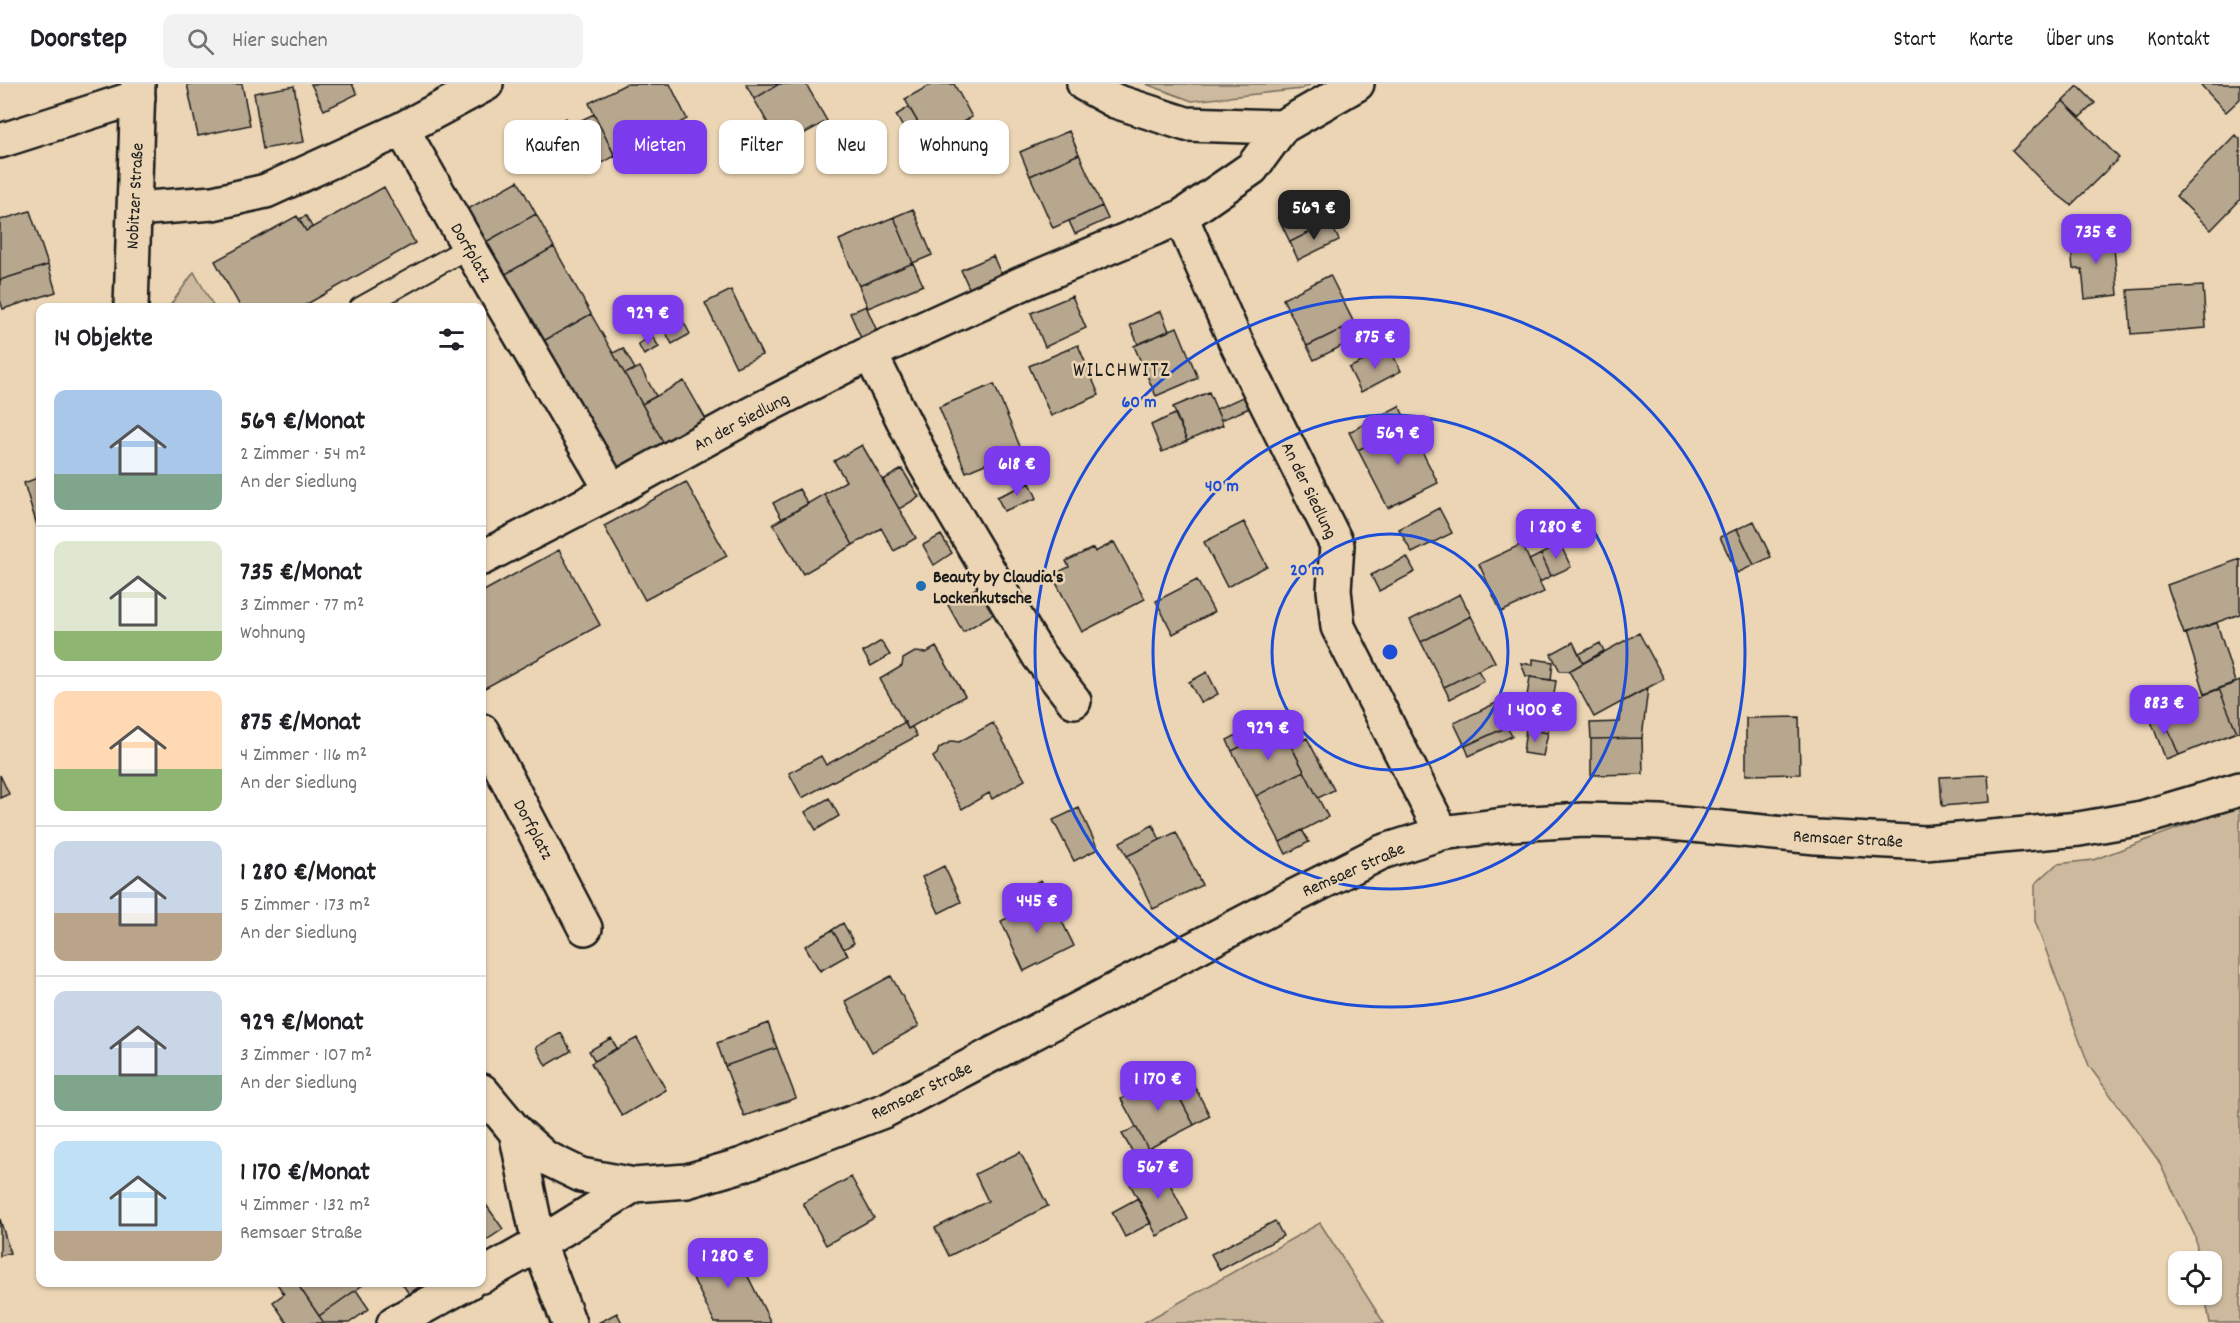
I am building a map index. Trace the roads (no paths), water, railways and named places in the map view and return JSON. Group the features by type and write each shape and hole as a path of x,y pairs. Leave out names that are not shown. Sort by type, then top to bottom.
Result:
{"street":[{"path":"135,209 213,203 266,191 402,129 486,84"},
{"path":"1084,84 1115,101 1186,124 1282,127 1357,84"},
{"path":"0,141 138,90"},
{"name":"Nobitzer Straße","path":"130,303 138,90"},
{"name":"An der Siedlung","path":"612,490 870,352 1021,284 1181,218 1252,168 1282,127"},
{"name":"Dorfplatz","path":"402,129 612,490"},
{"name":"An der Siedlung","path":"1181,218 1235,340 1337,544 1334,590 1338,627 1442,833"},
{"path":"870,352 924,462 1040,656 1074,700"},
{"path":"486,556 612,490"},
{"name":"Dorfplatz","path":"486,739 585,928"},
{"name":"Remsaer Straße","path":"486,1274 634,1185 687,1180 742,1165 886,1110 1382,852 1442,833 1512,824 1584,820 1660,822 1816,837 1925,843 2079,830 2142,818 2240,789"},
{"path":"486,1096 516,1132 544,1157 581,1175 634,1185"},
{"path":"516,1132 539,1244 569,1323"},
{"path":"394,1323 460,1287"}],"lane":[{"path":"369,303 469,247"}],"place":[{"name":"Beauty by Claudia's Lockenkutsche","path":"921,586"}],"district":[{"name":"WILCHWITZ","path":"1122,369"}]}
